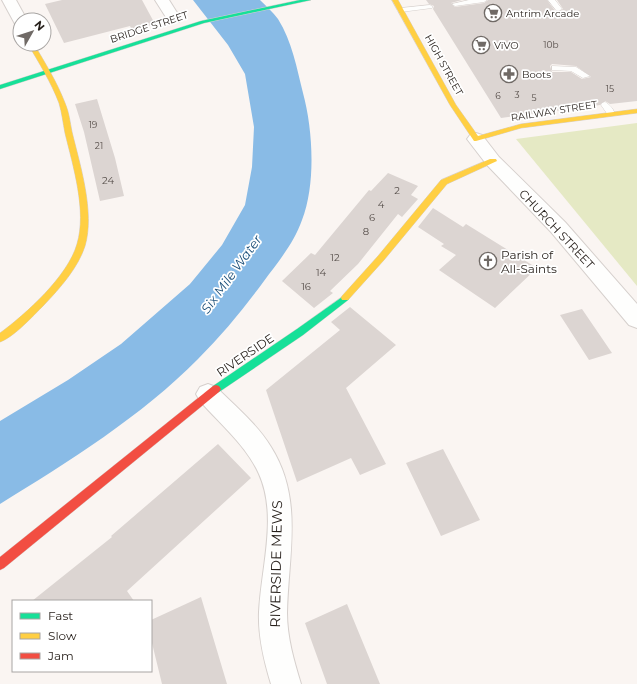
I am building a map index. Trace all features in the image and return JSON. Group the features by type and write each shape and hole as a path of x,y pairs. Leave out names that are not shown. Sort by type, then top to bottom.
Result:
{"street":[{"path":"10,0 16,12"},
{"name":"BRIDGE STREET","path":"0,87 203,22 308,0"},
{"name":"HIGH STREET","path":"395,0 453,105 476,139"},
{"path":"0,338 21,322 54,287 72,265 81,244 83,216 81,188 61,99 45,73 35,52"},
{"name":"RAILWAY STREET","path":"476,139 521,126 611,113 637,111"},
{"name":"CHURCH STREET","path":"476,139 493,161 558,227 637,319"},
{"name":"RIVERSIDE","path":"0,564 208,394 300,332 346,297 381,258 444,182 493,161"},
{"name":"RIVERSIDE MEWS","path":"208,394 259,451 276,486 280,505 280,517 273,614 276,641 286,684"}],"lane":[{"path":"455,4 484,0"},
{"path":"551,0 558,9"},
{"path":"401,10 430,7"},
{"path":"555,68 573,69 586,76"},
{"path":"605,105 611,113"}],"green space":[{"path":"637,123 637,286 516,139"}],"water":[{"name":"Six Mile Water","path":"193,0 260,0 276,16 287,36 299,74 311,140 312,157 309,190 299,228 295,237 275,267 249,301 216,340 176,380 129,419 104,437 52,472 0,504 0,421 68,380 121,344 190,284 222,245 245,205 252,167 254,127 245,74 228,45"}],"building":[{"path":"62,0 142,0 155,24 132,30 130,26 64,43 52,18 52,12 49,12 45,4"},
{"path":"426,0 462,0 451,3 455,7 484,3 488,0 547,0 556,12 563,9 557,0 637,0 637,101 610,104 605,101 600,105 501,118 433,9 434,6 429,4","holes":["552,64 576,66 591,77 582,79 571,72 552,72 550,66"]},
{"path":"97,99 115,158 124,196 100,201 84,132 75,104"},
{"path":"388,173 418,186 411,195 418,199 402,217 398,214 358,264 330,291 333,293 314,308 282,281 311,253 315,255 369,190 371,191"},
{"name":"Parish of All-Saints","path":"433,208 463,227 466,224 537,268 495,308 439,270 456,255 441,246 444,244 418,227"},
{"path":"350,307 396,345 346,388 386,464 360,475 351,458 297,482 266,390 340,330 331,322"},
{"path":"582,309 612,353 589,360 560,315"},
{"path":"218,444 251,478 127,591 133,600 33,600 112,537 111,536"},
{"path":"443,449 480,520 441,536 406,463"},
{"path":"201,597 227,684 162,684 152,643 152,620"},
{"path":"347,604 380,684 327,684 305,623"}],"traffic: fast":[{"path":"0,87 203,22 308,0"},
{"path":"216,389 300,332 345,298"}],"traffic: slow":[{"path":"395,0 453,105 476,139 521,126 637,111"},
{"path":"0,338 35,309 58,283 76,257 81,245 83,232 83,203 78,172 63,105 54,84 36,52"},
{"path":"345,298 381,258 444,182 493,161"}],"traffic: jam":[{"path":"0,564 216,389"}],"place":[{"name":"Antrim Arcade","path":"493,13"},
{"name":"ViVO","path":"481,45"},
{"name":"Boots","path":"509,74"},
{"name":"Parish of All-Saints","path":"488,261"}]}
